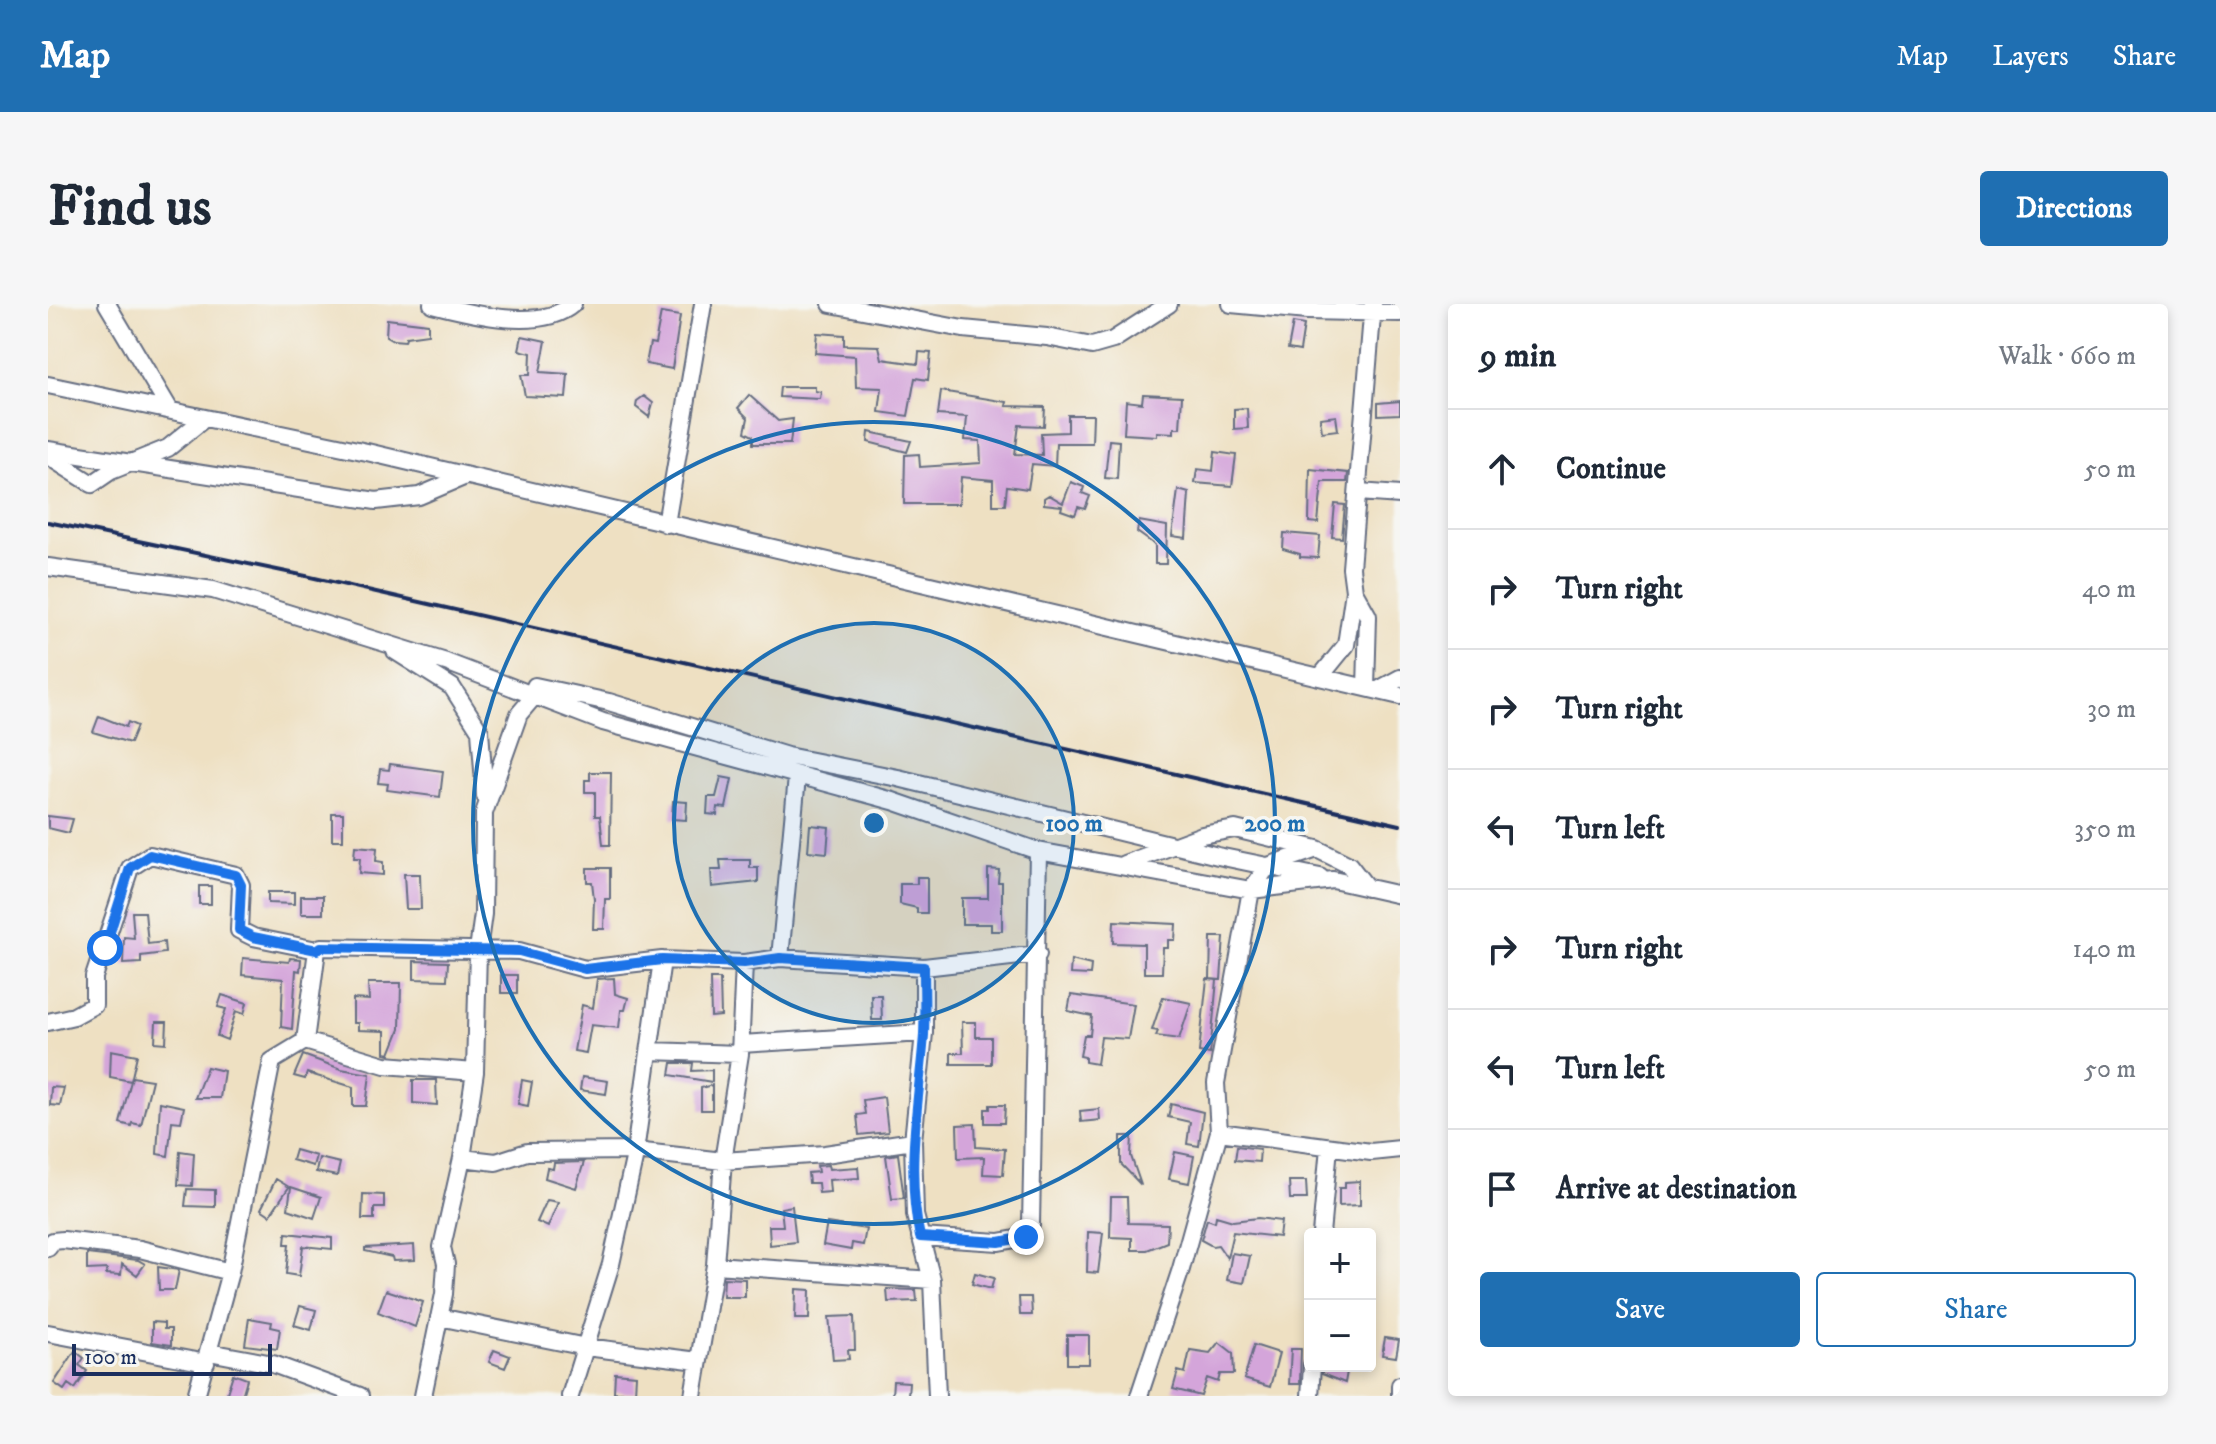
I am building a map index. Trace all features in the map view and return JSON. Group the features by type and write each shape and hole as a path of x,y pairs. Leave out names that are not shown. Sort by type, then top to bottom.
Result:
{"street":[{"path":"107,304 170,410"},
{"path":"432,304 464,312 542,320 564,312 573,304"},
{"path":"666,524 703,304"},
{"path":"831,304 963,329 1047,337 1092,346 1113,340 1169,304"},
{"path":"1231,304 1307,311 1373,308 1400,313"},
{"path":"1320,677 1346,645 1354,591 1351,568 1373,308"},
{"path":"48,388 66,388 466,476 1400,696"},
{"path":"48,453 92,484 168,448 205,418"},
{"path":"48,453 134,462 376,501 419,496 466,476"},
{"path":"1359,492 1400,495"},
{"path":"48,567 213,590 503,682 603,722 893,801 1038,851 1251,890 1333,880"},
{"path":"1354,591 1368,616 1372,689"},
{"path":"381,641 452,687 480,731 484,813 483,914 478,950 475,1072 462,1158 442,1247 446,1264 423,1396"},
{"path":"1372,689 1400,678"},
{"path":"503,682 527,684 609,702 787,756 898,778 1176,846 1400,895"},
{"path":"484,813 519,714 536,694"},
{"path":"780,958 797,777"},
{"path":"1118,865 1202,835 1235,829 1317,849 1349,865 1367,888"},
{"path":"1139,1396 1181,1269 1219,1132 1216,1083 1251,890 1268,866 1317,849"},
{"path":"920,1237 999,1242 1026,1237 1033,1200 1038,851"},
{"path":"48,1022 74,1016 94,1005 94,977 130,868 150,855 236,875 241,885 239,930 253,937 317,950 321,947 519,951 585,969 662,960 744,963 780,958 924,967 1038,954"},
{"path":"305,1041 317,950"},
{"path":"570,1396 611,1264 635,1151 662,960"},
{"path":"693,1396 715,1265 723,1161 740,1049 744,963"},
{"path":"924,967 924,1033 913,1141 915,1215 932,1280 937,1396"},
{"path":"650,1051 740,1049 924,1033"},
{"path":"196,1396 230,1272 272,1061 305,1041 385,1065 475,1072"},
{"path":"1219,1132 1371,1152 1400,1149"},
{"path":"462,1158 496,1162 527,1152 635,1151 723,1161 825,1154 913,1141"},
{"path":"1322,1228 1329,1147"},
{"path":"48,1248 53,1241 63,1240 140,1249 230,1272"},
{"path":"715,1265 932,1280"},
{"path":"439,1317 586,1347 698,1361"},
{"path":"48,1333 273,1364 360,1396"},
{"path":"1310,1396 1312,1372"},
{"path":"1400,1385 1400,1394"}],"building":[{"path":"661,313 680,316 672,369 646,364 650,343 655,344"},
{"path":"387,319 428,324 428,334 406,337 405,341 393,340 386,336"},
{"path":"1293,323 1304,325 1300,351 1288,349"},
{"path":"817,333 844,335 844,345 879,346 882,359 918,364 919,352 931,353 928,380 915,378 908,416 879,412 882,388 856,387 855,356 815,353"},
{"path":"522,336 546,341 540,372 568,374 566,398 525,396 521,375 530,375 531,353 519,350"},
{"path":"780,387 815,387 815,391 821,392 820,399 779,397"},
{"path":"941,391 1007,402 1006,406 1045,407 1044,426 1019,425 1015,454 1042,455 1041,433 1068,432 1068,415 1093,415 1092,443 1056,443 1055,466 1032,464 1028,489 1007,486 1005,505 993,505 993,480 961,477 959,504 904,504 905,455 919,454 920,467 981,463 980,441 965,440 967,417 938,415"},
{"path":"1143,394 1182,396 1180,428 1174,428 1174,433 1157,432 1157,436 1124,434 1126,401 1142,403"},
{"path":"749,395 778,421 793,419 790,444 753,444 753,436 745,432 748,418 738,408"},
{"path":"644,396 653,403 649,417 636,407 637,401"},
{"path":"1400,401 1400,414 1378,415 1378,403"},
{"path":"1247,408 1248,428 1234,429 1234,409"},
{"path":"1336,416 1338,430 1322,432 1320,418"},
{"path":"869,432 911,441 907,452 868,442"},
{"path":"1109,440 1119,441 1117,479 1105,478"},
{"path":"1215,452 1236,455 1232,486 1195,483 1197,469 1213,471"},
{"path":"1310,469 1348,473 1347,482 1322,482 1318,523 1309,522"},
{"path":"1071,482 1084,487 1082,493 1090,496 1085,509 1078,507 1075,515 1061,510 1062,506 1044,504 1044,498 1049,495 1063,503"},
{"path":"1178,490 1189,493 1186,538 1172,536"},
{"path":"1335,504 1345,505 1342,538 1332,537"},
{"path":"1139,521 1167,526 1166,564 1155,564 1155,545 1137,532"},
{"path":"1284,533 1320,536 1318,558 1300,557 1300,554 1283,549"},
{"path":"99,716 126,727 128,722 137,726 130,743 93,732"},
{"path":"390,764 443,771 440,797 387,790 388,784 378,783 380,769 389,770"},
{"path":"590,772 611,772 610,845 603,845 600,816 595,816 595,792 585,792 585,780 590,780"},
{"path":"721,777 732,779 726,808 718,807 717,815 707,814 708,797 716,797"},
{"path":"673,801 687,802 686,820 672,819"},
{"path":"332,813 343,813 343,840 332,840"},
{"path":"48,816 73,819 69,833 48,828"},
{"path":"810,825 829,827 827,853 808,851"},
{"path":"355,846 377,848 376,861 383,862 383,875 359,873 360,858 354,858"},
{"path":"720,860 750,860 750,868 758,868 758,882 712,887 711,870 721,870"},
{"path":"587,868 610,868 610,899 605,899 604,929 593,929 594,899 592,882 587,882"},
{"path":"988,869 999,870 998,882 1002,882 1002,931 991,931 991,924 962,924 962,898 988,898"},
{"path":"404,874 420,874 421,909 406,909"},
{"path":"917,877 927,877 927,913 917,913 917,908 900,904 900,884 917,884"},
{"path":"199,886 211,886 211,904 199,904"},
{"path":"268,892 294,892 294,904 268,903"},
{"path":"301,896 323,896 323,914 301,914"},
{"path":"132,912 145,912 148,944 164,942 165,953 141,956 141,963 123,964 124,937 134,938"},
{"path":"1114,921 1176,924 1175,940 1168,940 1168,948 1163,948 1162,973 1144,973 1144,944 1113,943"},
{"path":"1211,937 1224,937 1221,980 1210,979"},
{"path":"243,958 289,962 290,958 301,959 300,971 296,970 292,1029 281,1027 283,979 242,975"},
{"path":"1071,960 1091,965 1090,975 1070,974"},
{"path":"414,961 448,962 447,980 414,979"},
{"path":"501,975 517,975 517,993 501,993"},
{"path":"614,978 615,994 628,998 625,1010 621,1010 619,1028 591,1025 586,1053 574,1051 582,1005 593,1008 597,979"},
{"path":"710,979 720,979 721,1016 711,1017"},
{"path":"1207,979 1217,980 1210,1054 1199,1052"},
{"path":"368,983 401,983 400,1029 390,1054 385,1053 385,1031 358,1030 358,1023 353,1023 353,999 369,1000"},
{"path":"222,995 247,1003 244,1014 236,1011 227,1040 217,1036 226,1009 218,1007"},
{"path":"871,995 881,995 882,1020 872,1020"},
{"path":"1071,995 1134,1004 1128,1039 1101,1037 1097,1064 1085,1062 1085,1057 1080,1056 1084,1035 1090,1035 1092,1016 1068,1011"},
{"path":"1163,997 1191,1003 1179,1039 1156,1036 1158,1031 1152,1030"},
{"path":"156,1022 167,1022 166,1043 155,1042"},
{"path":"962,1022 976,1022 976,1037 991,1037 991,1064 951,1064 951,1053 963,1053"},
{"path":"111,1050 137,1055 131,1081 110,1077"},
{"path":"303,1055 341,1069 370,1074 366,1106 353,1106 353,1087 307,1073 305,1079 294,1076"},
{"path":"672,1063 693,1063 692,1071 712,1070 712,1082 670,1075"},
{"path":"207,1067 224,1071 220,1098 195,1098"},
{"path":"132,1077 152,1080 141,1125 132,1123 131,1126 120,1123"},
{"path":"582,1077 608,1081 606,1094 580,1090"},
{"path":"413,1080 436,1080 437,1105 413,1103"},
{"path":"522,1080 532,1082 528,1106 518,1104"},
{"path":"712,1085 712,1110 701,1110 701,1088"},
{"path":"51,1087 64,1088 60,1106 50,1105"},
{"path":"884,1097 888,1132 859,1135 857,1115 865,1114 863,1100"},
{"path":"160,1102 184,1107 181,1122 172,1121 168,1156 157,1154"},
{"path":"1171,1104 1203,1112 1199,1146 1187,1144 1190,1122 1168,1117"},
{"path":"990,1105 1005,1105 1004,1123 985,1123 985,1109 990,1109"},
{"path":"1099,1109 1100,1120 1081,1122 1080,1111"},
{"path":"975,1124 976,1147 1005,1149 1003,1175 983,1174 984,1157 958,1158 957,1125"},
{"path":"1121,1136 1132,1136 1131,1156 1141,1185 1121,1164"},
{"path":"1237,1146 1260,1149 1259,1162 1235,1160"},
{"path":"295,1150 316,1156 313,1166 292,1160"},
{"path":"180,1151 194,1153 192,1186 178,1185"},
{"path":"1175,1152 1194,1156 1189,1183 1169,1179"},
{"path":"898,1154 904,1198 892,1199 886,1156"},
{"path":"319,1158 340,1163 337,1176 316,1172"},
{"path":"584,1162 576,1188 545,1178 547,1168 553,1169 554,1163"},
{"path":"828,1165 829,1169 858,1167 859,1178 829,1180 830,1192 819,1193 818,1183 809,1183 808,1173 818,1172 817,1166"},
{"path":"276,1179 289,1187 270,1215 261,1209"},
{"path":"1289,1181 1306,1181 1307,1199 1290,1199"},
{"path":"1360,1181 1360,1205 1339,1206 1339,1188 1345,1188 1345,1182"},
{"path":"291,1187 321,1197 314,1218 288,1209"},
{"path":"187,1189 215,1190 215,1207 185,1206"},
{"path":"363,1194 384,1195 384,1208 374,1208 374,1219 362,1219"},
{"path":"1111,1197 1127,1197 1128,1223 1168,1224 1167,1242 1147,1250 1132,1250 1132,1238 1110,1237"},
{"path":"547,1200 558,1202 548,1227 537,1222"},
{"path":"792,1206 796,1242 770,1245 769,1226 783,1226 781,1208"},
{"path":"1216,1216 1233,1221 1258,1218 1281,1221 1279,1237 1233,1232 1227,1258 1218,1245 1212,1246 1201,1240 1207,1219 1215,1222"},
{"path":"827,1223 866,1229 863,1245 852,1243 851,1250 823,1245"},
{"path":"1088,1232 1103,1233 1098,1273 1087,1272"},
{"path":"286,1233 332,1238 332,1249 303,1246 299,1276 286,1274 289,1244 285,1244"},
{"path":"414,1245 415,1260 393,1261 392,1257 365,1251 365,1248"},
{"path":"1232,1253 1250,1256 1244,1283 1227,1280"},
{"path":"87,1254 138,1260 145,1264 137,1275 122,1264 121,1275 106,1274 107,1269 87,1270"},
{"path":"158,1267 179,1270 175,1290 159,1290"},
{"path":"975,1273 994,1278 991,1289 972,1284"},
{"path":"724,1278 745,1279 745,1297 723,1297"},
{"path":"796,1289 810,1290 809,1319 795,1319"},
{"path":"887,1289 916,1290 917,1301 888,1302"},
{"path":"386,1290 423,1302 415,1327 378,1312"},
{"path":"1019,1297 1031,1297 1032,1315 1020,1315"},
{"path":"300,1306 316,1310 311,1330 294,1325"},
{"path":"854,1316 855,1350 848,1350 849,1359 833,1360 829,1317"},
{"path":"249,1318 272,1322 271,1327 280,1329 277,1349 245,1345"},
{"path":"152,1322 164,1323 164,1329 171,1329 171,1345 152,1342"},
{"path":"1067,1335 1089,1335 1089,1364 1067,1364"},
{"path":"1385,1338 1399,1340 1396,1357 1382,1355"},
{"path":"1219,1342 1233,1353 1234,1374 1220,1374 1218,1382 1207,1378 1201,1396 1173,1389 1178,1371 1185,1373 1190,1350 1210,1353"},
{"path":"1254,1345 1279,1353 1270,1387 1244,1379"},
{"path":"1291,1349 1301,1349 1300,1384 1289,1384"},
{"path":"494,1350 510,1356 505,1368 489,1362"},
{"path":"75,1351 84,1358 79,1365 87,1371 75,1389 68,1384 64,1390 54,1383"},
{"path":"1322,1372 1347,1372 1345,1383"},
{"path":"615,1373 636,1375 635,1393 614,1392"},
{"path":"233,1374 247,1379 242,1396 226,1396"},
{"path":"893,1381 909,1382 908,1396 892,1396"}],"railway":[{"path":"48,522 306,576 1400,825"}],"route":[{"path":"105,948 130,868 139,859 150,855 236,875 241,885 237,917 239,930 253,937 317,950 321,947 519,951 585,969 662,960 744,963 780,958 924,967 924,1033 913,1141 915,1215 920,1237 999,1242 1026,1237"}]}
